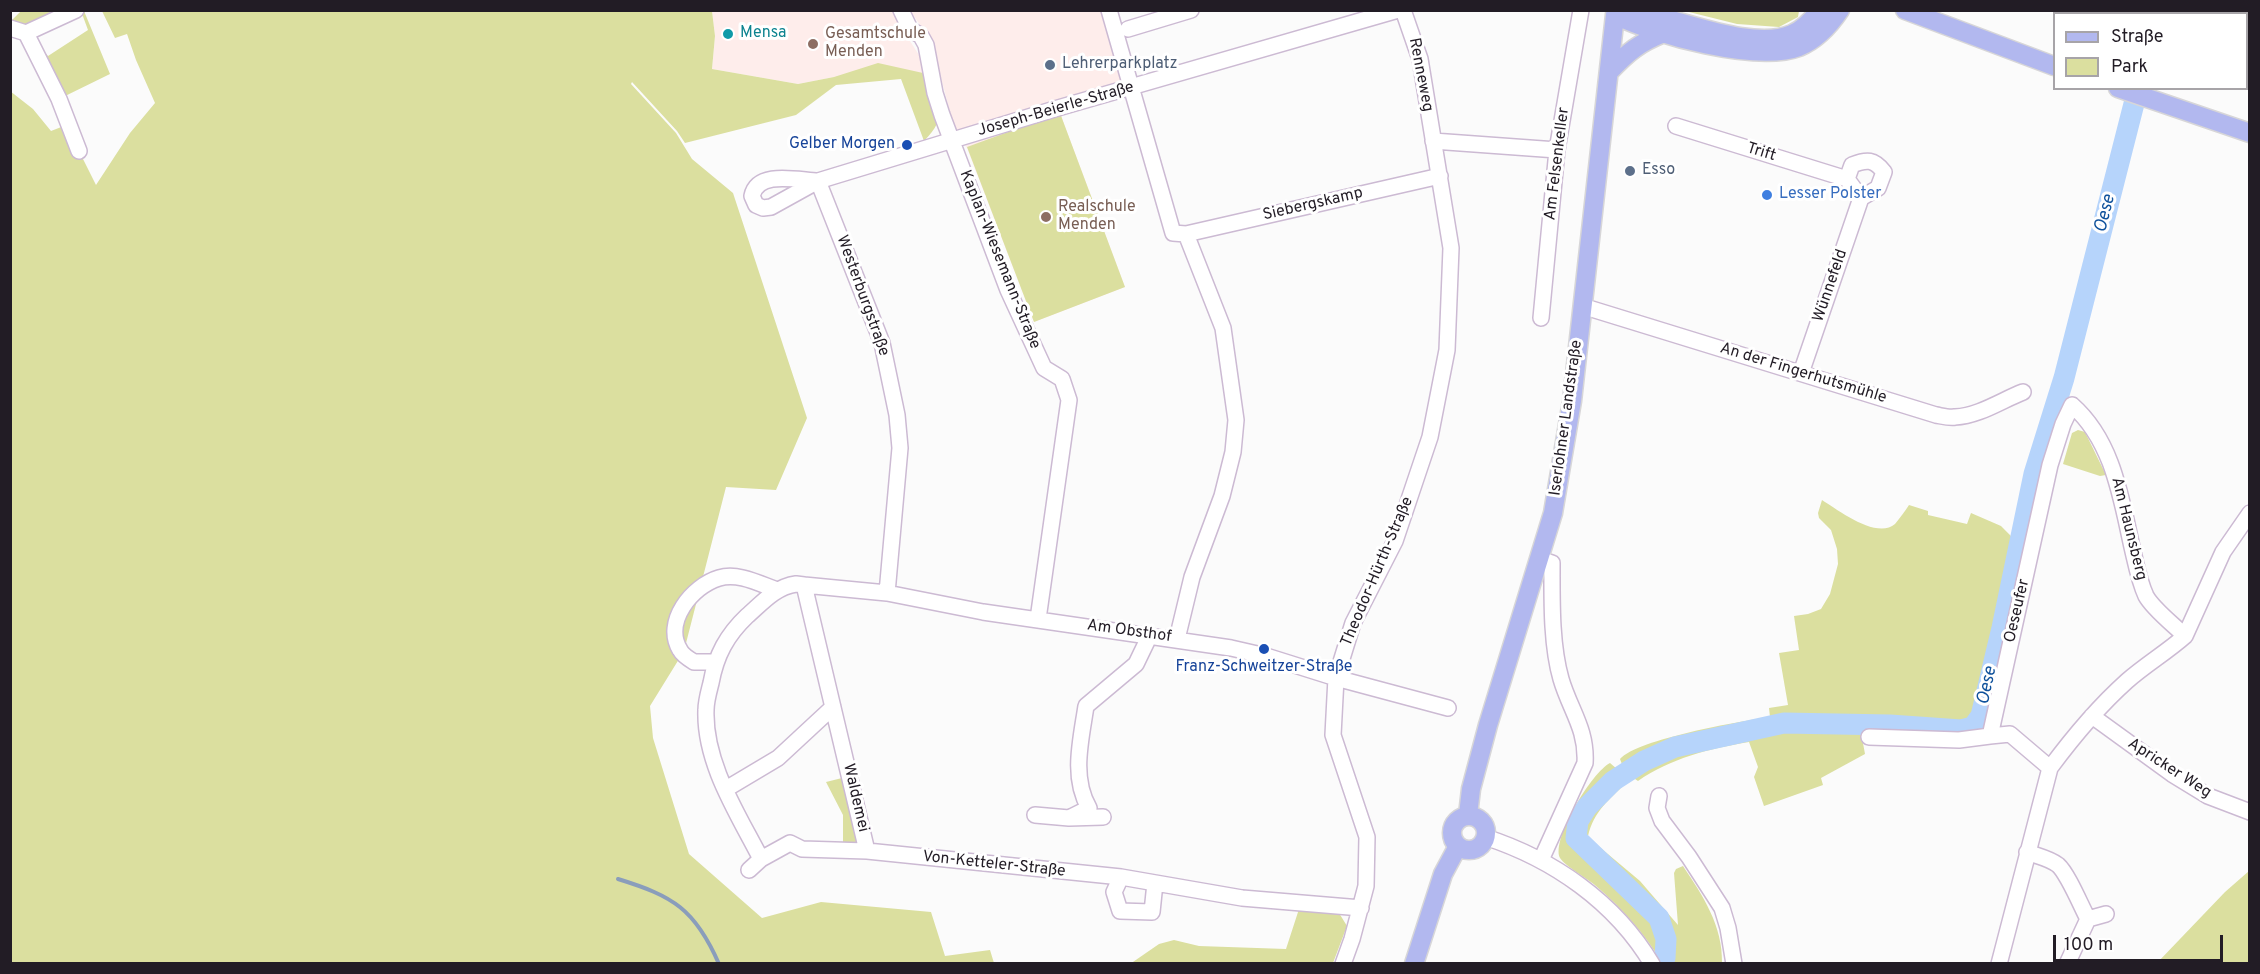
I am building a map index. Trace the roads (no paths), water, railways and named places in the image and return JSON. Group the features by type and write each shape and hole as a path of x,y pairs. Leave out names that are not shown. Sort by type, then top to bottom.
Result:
{"main road":[{"path":"1616,13 1638,27 1731,49 1775,52 1799,47 1819,34 1840,10"},
{"path":"1905,10 2053,65"},
{"path":"1616,13 1641,13 1736,36 1776,39 1790,34 1815,13"},
{"name":"Iserlohner Landstraße","path":"1468,815 1471,789 1488,725 1540,559 1560,482 1572,401 1616,13"},
{"path":"1610,71 1626,53 1639,44 1664,33"},
{"path":"2122,90 2250,133"},
{"path":"1468,815 1475,816 1484,823 1485,837 1482,844 1472,850 1466,850 1453,840 1452,828 1458,819 1468,815"},
{"path":"1414,963 1443,874 1458,846"}],"street":[{"path":"10,28 26,33 76,10"},
{"name":"Kaplan-Wiesemann-Straße","path":"901,10 910,29 921,36 926,45 935,93 1008,290 1044,368 1062,379 1068,400 1038,619"},
{"path":"1108,10 1173,233 1186,234 1223,328 1236,420 1233,452 1222,496 1192,577 1177,639"},
{"path":"1128,29 1191,10"},
{"name":"Joseph-Beierle-Straße","path":"818,181 1398,10"},
{"name":"Renneweg","path":"1403,10 1420,59 1432,141"},
{"name":"Am Felsenkeller","path":"1541,318 1557,150 1581,10"},
{"path":"26,33 59,99 79,150"},
{"name":"Trift","path":"1676,126 1846,179"},
{"path":"1432,141 1557,150"},
{"name":"Theodor-Hürth-Straße","path":"1343,963 1366,886 1367,837 1333,735 1336,678 1353,622 1395,541 1430,437 1447,350 1451,248 1432,141"},
{"name":"Wünnefeld","path":"1801,373 1861,198 1878,188 1884,172 1876,163 1866,159 1852,165 1846,179"},
{"name":"Siebergskamp","path":"1186,234 1440,176"},
{"path":"1846,179 1861,198"},
{"name":"Westerburgstraße","path":"818,181 882,343 897,415 900,448 887,593"},
{"name":"An der Fingerhutsmühle","path":"1582,306 1936,416 1956,417 1981,411 2023,392"},
{"name":"Am Haunsberg","path":"2072,405 2083,415 2102,444 2118,483 2140,582 2147,599 2185,636"},
{"name":"Oeseufer","path":"1990,736 2050,465 2063,424 2072,405"},
{"path":"1999,963 2050,768 2092,716 2128,680 2185,636 2223,552 2250,513"},
{"path":"1540,559 1552,563 1553,611 1561,678 1582,728 1586,746 1585,763 1541,860"},
{"path":"714,662 694,662 680,650 675,633 677,617 685,603 702,587 720,577 741,577 777,590"},
{"path":"761,859 726,789 711,752 706,710 714,662 732,630 777,590 786,585 804,585"},
{"name":"Am Obsthof","path":"804,585 887,593 983,612 1177,639 1266,656 1336,678 1448,708"},
{"name":"Waldemei","path":"748,870 761,859 790,843 802,849 867,851 804,585"},
{"path":"1069,818 1089,808 1082,796 1077,770 1086,706 1136,664 1149,636"},
{"path":"726,789 778,758 833,707"},
{"name":"Apricker Weg","path":"2092,716 2172,774 2208,796 2250,812"},
{"path":"1869,737 1959,740 2010,734 2050,768"},
{"path":"1659,796 1657,808 1662,821 1722,908 1734,963"},
{"path":"1035,815 1069,818 1103,817"},
{"path":"1485,837 1508,844 1541,860 1582,886 1616,915 1651,961"},
{"name":"Von-Ketteler-Straße","path":"867,851 1121,877 1242,898 1360,908"},
{"path":"2027,852 2058,866 2088,919"},
{"path":"1121,877 1114,892 1119,911 1152,912 1155,883"},
{"path":"2067,963 2088,919 2106,914"}],"waterway":[{"name":"Oese","path":"1661,964 1665,958 1666,939 1659,918 1576,838 1578,821 1587,807 1613,781 1644,761 1675,747 1784,723 1890,725 1961,730 1973,727 1981,716 2034,474 2064,378 2137,90"},
{"path":"618,879 654,892 680,907 701,930 719,964"}],"place":[{"name":"Mensa","path":"728,34"},
{"name":"Gesamtschule Menden","path":"813,44"},
{"name":"Lehrerparkplatz","path":"1050,65"},
{"name":"Gelber Morgen","path":"907,145"},
{"name":"Esso","path":"1630,171"},
{"name":"Lesser Polster","path":"1767,195"},
{"name":"Realschule Menden","path":"1046,217"},
{"name":"Franz-Schweitzer-Straße","path":"1264,649"}]}
